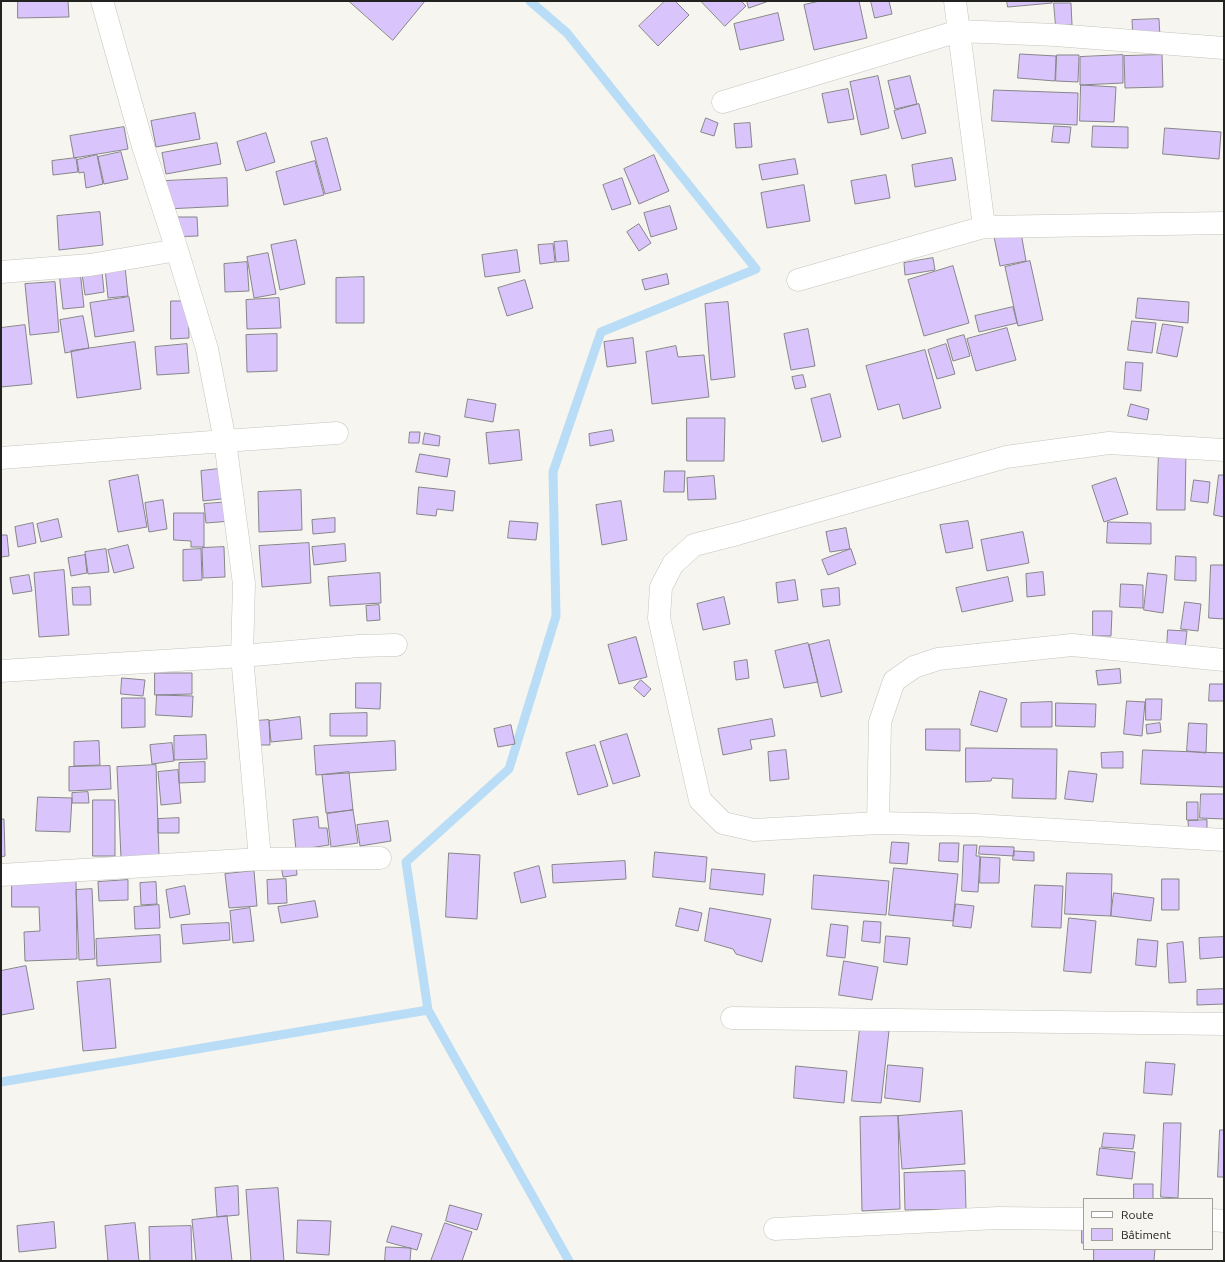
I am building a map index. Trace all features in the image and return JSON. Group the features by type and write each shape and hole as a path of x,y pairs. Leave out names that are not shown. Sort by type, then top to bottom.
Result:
{"street":[{"path":"102,1 143,146 207,349 225,441 244,584 242,656 260,859"},
{"path":"955,1 984,227"},
{"path":"723,102 959,31 1056,35 1224,48"},
{"path":"798,280 984,227 1224,223"},
{"path":"1,272 90,265 177,250"},
{"path":"1,458 337,433"},
{"path":"1224,450 1109,443 1006,457 694,545 673,564 661,587 659,618 700,800 723,823 754,830 878,823 975,825 1224,840"},
{"path":"878,823 880,722 894,681 914,667 938,659 1072,645 1224,660"},
{"path":"1,671 242,656 359,646 396,646"},
{"path":"1,875 260,859 380,858"},
{"path":"732,1018 1224,1024"},
{"path":"775,1228 998,1218 1083,1219"},
{"path":"1213,1220 1224,1221"}],"building":[{"path":"18,1 68,1 69,17 18,18"},
{"path":"349,1 425,1 393,40"},
{"path":"665,1 675,1 689,15 658,46 639,26"},
{"path":"701,1 741,1 746,6 725,26"},
{"path":"747,1 769,1 749,8"},
{"path":"820,1 859,1 867,38 814,50 804,5"},
{"path":"871,1 889,1 892,14 875,18"},
{"path":"1007,1 1052,1 1052,3 1008,7"},
{"path":"1054,3 1071,3 1072,25 1056,26"},
{"path":"778,13 784,40 740,50 734,24"},
{"path":"1159,19 1160,37 1133,39 1132,20"},
{"path":"1020,54 1056,56 1055,81 1018,78"},
{"path":"1057,55 1079,55 1078,82 1056,81"},
{"path":"1123,55 1123,83 1080,85 1080,57"},
{"path":"1162,55 1163,87 1125,88 1124,56"},
{"path":"878,76 889,128 861,135 850,82"},
{"path":"910,76 917,104 895,109 888,81"},
{"path":"1081,85 1116,87 1114,122 1080,121"},
{"path":"848,89 854,119 828,123 822,94"},
{"path":"994,90 1078,93 1077,125 992,121"},
{"path":"919,104 926,133 902,139 894,111"},
{"path":"195,113 200,139 156,147 151,121"},
{"path":"706,118 718,123 714,136 701,132"},
{"path":"750,123 752,147 736,148 734,124"},
{"path":"1054,126 1071,127 1069,143 1052,142"},
{"path":"1093,126 1128,127 1128,148 1092,147"},
{"path":"124,127 128,149 74,158 70,136"},
{"path":"1165,128 1221,132 1219,159 1163,154"},
{"path":"266,133 275,162 246,171 237,142"},
{"path":"327,138 341,190 325,194 311,142"},
{"path":"217,143 221,164 166,174 162,153"},
{"path":"121,152 128,179 104,184 98,157"},
{"path":"97,155 103,184 86,188 84,172 79,173 77,160"},
{"path":"654,155 669,191 639,204 624,169"},
{"path":"76,158 78,172 53,175 52,161"},
{"path":"952,158 956,180 915,187 912,165"},
{"path":"795,159 798,174 762,180 759,165"},
{"path":"315,161 324,195 284,205 276,172"},
{"path":"886,175 890,198 855,204 851,181"},
{"path":"227,178 228,206 166,209 165,181"},
{"path":"622,178 631,204 612,210 603,185"},
{"path":"804,185 810,221 767,228 761,193"},
{"path":"670,206 677,229 651,237 644,213"},
{"path":"100,212 103,245 59,250 57,216"},
{"path":"169,217 197,217 198,236 169,237"},
{"path":"639,224 651,243 639,251 627,232"},
{"path":"1020,227 1026,261 1000,266 993,232"},
{"path":"296,240 305,284 280,290 271,245"},
{"path":"567,241 569,261 556,262 554,242"},
{"path":"553,244 555,262 540,264 538,245"},
{"path":"517,250 520,272 485,277 482,255"},
{"path":"268,253 276,294 254,298 247,257"},
{"path":"933,258 935,270 905,275 904,263"},
{"path":"1030,261 1043,320 1018,326 1005,267"},
{"path":"79,262 84,307 63,309 58,264"},
{"path":"247,262 249,291 225,292 224,264"},
{"path":"125,266 128,296 108,298 105,268"},
{"path":"953,266 969,323 924,336 908,280"},
{"path":"102,271 104,292 85,295 82,274"},
{"path":"667,274 669,284 645,290 642,280"},
{"path":"364,277 364,323 336,323 336,278"},
{"path":"525,280 533,308 507,316 498,288"},
{"path":"55,282 59,332 30,335 25,284"},
{"path":"129,297 134,331 95,337 90,303"},
{"path":"279,298 281,328 247,329 246,300"},
{"path":"1138,298 1189,302 1188,323 1136,318"},
{"path":"171,301 188,301 189,338 171,339"},
{"path":"728,302 735,377 711,380 705,304"},
{"path":"1013,307 1017,323 979,332 975,316"},
{"path":"83,316 89,348 65,353 60,320"},
{"path":"1132,321 1156,323 1152,353 1128,350"},
{"path":"1163,324 1183,327 1177,357 1157,353"},
{"path":"25,325 32,384 1,387 1,328"},
{"path":"1007,328 1016,360 976,371 967,339"},
{"path":"808,329 815,366 791,370 784,334"},
{"path":"277,334 277,371 247,372 246,335"},
{"path":"964,335 970,356 953,361 947,340"},
{"path":"633,338 636,363 607,367 604,342"},
{"path":"135,342 141,389 77,398 71,351"},
{"path":"187,344 189,373 157,375 155,347"},
{"path":"946,344 955,374 937,379 928,350"},
{"path":"676,346 678,357 704,355 709,397 652,404 646,352"},
{"path":"925,350 941,408 903,419 899,404 878,410 866,366"},
{"path":"1126,362 1143,363 1141,391 1124,389"},
{"path":"803,375 806,387 795,389 792,377"},
{"path":"830,394 841,437 822,442 811,399"},
{"path":"468,399 496,404 493,422 465,417"},
{"path":"1131,404 1149,409 1147,420 1128,416"},
{"path":"687,418 725,418 724,461 687,461"},
{"path":"519,430 522,460 489,464 486,433"},
{"path":"612,430 614,441 590,446 589,434"},
{"path":"410,432 420,432 419,443 409,443"},
{"path":"425,433 440,436 439,446 423,444"},
{"path":"1159,449 1186,449 1185,510 1157,510"},
{"path":"420,454 450,459 447,477 416,472"},
{"path":"227,468 230,498 203,501 201,471"},
{"path":"665,471 685,471 684,492 664,492"},
{"path":"138,475 147,527 118,532 109,481"},
{"path":"1219,475 1224,475 1224,517 1214,515"},
{"path":"714,476 716,499 688,500 687,478"},
{"path":"1116,478 1128,514 1104,522 1092,486"},
{"path":"1194,480 1210,482 1208,503 1191,501"},
{"path":"419,487 455,491 453,511 437,509 436,516 417,514"},
{"path":"301,490 302,530 259,532 258,492"},
{"path":"163,500 167,529 149,532 145,503"},
{"path":"621,501 627,540 602,545 596,505"},
{"path":"230,502 231,521 206,523 204,504"},
{"path":"174,513 204,513 204,547 191,547 191,541 174,540"},
{"path":"335,518 335,532 313,534 312,520"},
{"path":"58,519 62,537 41,542 37,524"},
{"path":"510,521 538,523 536,540 508,538"},
{"path":"968,521 973,548 946,553 940,525"},
{"path":"1108,522 1151,523 1151,544 1107,543"},
{"path":"33,523 36,543 18,547 15,527"},
{"path":"846,528 850,549 830,552 826,532"},
{"path":"1023,532 1029,563 987,571 981,540"},
{"path":"1,535 7,535 9,556 1,557"},
{"path":"309,543 311,583 262,587 259,546"},
{"path":"345,544 346,561 314,565 312,547"},
{"path":"128,545 134,568 114,573 108,550"},
{"path":"224,547 225,577 203,578 202,548"},
{"path":"106,549 109,572 88,574 85,552"},
{"path":"201,549 202,580 183,581 183,550"},
{"path":"851,549 856,564 828,575 822,560"},
{"path":"85,555 87,573 71,576 68,558"},
{"path":"1176,556 1196,557 1196,581 1175,580"},
{"path":"1211,565 1224,565 1224,619 1209,618"},
{"path":"64,570 69,635 39,637 34,573"},
{"path":"1043,572 1045,595 1027,597 1026,574"},
{"path":"380,573 381,603 330,606 328,577"},
{"path":"1148,573 1167,575 1163,613 1144,610"},
{"path":"29,575 32,591 13,594 10,578"},
{"path":"1008,577 1013,601 962,612 956,588"},
{"path":"795,580 798,600 778,603 776,583"},
{"path":"1121,584 1143,585 1143,608 1120,607"},
{"path":"90,587 91,605 73,605 72,588"},
{"path":"839,588 840,605 823,607 821,590"},
{"path":"724,597 730,624 703,630 697,604"},
{"path":"1185,602 1201,604 1198,631 1181,629"},
{"path":"379,605 380,620 367,621 366,606"},
{"path":"1093,611 1112,611 1111,636 1093,636"},
{"path":"1168,630 1187,631 1185,649 1167,648"},
{"path":"636,637 647,677 619,684 608,645"},
{"path":"829,640 842,692 821,697 809,645"},
{"path":"808,643 818,682 784,688 775,651"},
{"path":"747,660 749,678 736,680 734,662"},
{"path":"1120,669 1121,683 1098,685 1096,671"},
{"path":"155,673 192,673 192,694 155,695"},
{"path":"122,678 145,680 143,696 121,694"},
{"path":"641,680 651,689 644,697 634,688"},
{"path":"356,683 381,683 380,709 356,708"},
{"path":"1210,684 1224,684 1224,701 1209,701"},
{"path":"980,691 1007,699 997,732 971,725"},
{"path":"157,695 193,696 192,717 156,715"},
{"path":"122,698 145,698 145,727 122,728"},
{"path":"1146,699 1162,699 1161,720 1146,720"},
{"path":"1127,701 1145,702 1142,736 1124,734"},
{"path":"1052,702 1052,727 1021,727 1021,703"},
{"path":"1056,703 1096,704 1095,727 1056,726"},
{"path":"367,713 367,736 330,736 330,714"},
{"path":"300,717 302,739 271,742 269,721"},
{"path":"772,719 775,736 750,740 752,749 723,755 718,729"},
{"path":"269,720 270,745 256,745 255,721"},
{"path":"1160,723 1161,732 1147,734 1146,725"},
{"path":"1189,723 1207,724 1206,753 1187,751"},
{"path":"511,725 515,744 498,747 494,729"},
{"path":"926,729 960,729 960,751 926,750"},
{"path":"627,734 640,776 613,784 600,742"},
{"path":"206,735 207,759 174,760 174,736"},
{"path":"99,741 100,765 74,766 74,742"},
{"path":"395,741 396,770 316,775 314,746"},
{"path":"172,743 174,761 152,764 150,745"},
{"path":"595,745 608,786 578,795 566,753"},
{"path":"966,748 1057,749 1056,799 1012,798 1013,779 992,778 991,781 966,782"},
{"path":"786,750 789,779 770,781 768,752"},
{"path":"1143,750 1224,753 1224,787 1141,784"},
{"path":"1123,752 1123,768 1102,768 1101,753"},
{"path":"205,762 205,782 179,783 179,763"},
{"path":"156,765 159,856 121,858 117,767"},
{"path":"110,766 111,789 69,791 69,767"},
{"path":"178,770 181,803 161,805 158,772"},
{"path":"1069,771 1097,774 1093,802 1065,799"},
{"path":"349,772 353,810 326,813 322,775"},
{"path":"88,792 89,803 72,803 72,793"},
{"path":"1201,794 1224,794 1224,819 1200,818"},
{"path":"38,797 72,798 70,832 36,831"},
{"path":"93,800 115,800 115,856 93,856"},
{"path":"1187,802 1198,802 1198,820 1187,820"},
{"path":"353,810 358,843 331,847 327,814"},
{"path":"318,817 319,828 327,828 329,845 296,850 293,820"},
{"path":"179,818 179,833 158,833 158,819"},
{"path":"1,819 4,819 5,856 1,857"},
{"path":"1207,820 1207,833 1189,834 1188,821"},
{"path":"388,821 391,841 360,846 357,825"},
{"path":"892,842 909,843 907,864 890,863"},
{"path":"940,843 959,843 958,862 939,861"},
{"path":"964,845 977,845 976,856 980,856 978,892 962,891"},
{"path":"980,846 1014,847 1014,856 979,854"},
{"path":"1014,851 1034,852 1034,861 1013,860"},
{"path":"655,852 707,857 705,882 653,877"},
{"path":"449,853 480,855 477,919 446,917"},
{"path":"981,857 1000,858 999,883 980,883"},
{"path":"625,861 626,879 553,883 552,865"},
{"path":"296,864 297,875 283,877 281,865"},
{"path":"539,866 546,897 521,903 514,873"},
{"path":"894,868 958,874 953,921 889,915"},
{"path":"712,869 765,874 763,895 710,889"},
{"path":"254,871 257,906 229,908 225,874"},
{"path":"1067,873 1112,874 1111,916 1065,914"},
{"path":"814,875 889,881 886,915 812,909"},
{"path":"12,878 76,878 77,959 25,961 24,932 40,931 39,907 12,907"},
{"path":"286,879 287,903 268,904 267,880"},
{"path":"1162,879 1179,879 1179,910 1162,910"},
{"path":"128,880 128,900 99,901 98,882"},
{"path":"156,882 157,904 141,905 140,883"},
{"path":"1035,885 1063,886 1061,928 1032,927"},
{"path":"185,886 190,914 170,918 166,890"},
{"path":"92,889 95,959 79,960 76,890"},
{"path":"1114,893 1154,898 1151,921 1111,916"},
{"path":"315,901 318,917 281,923 278,907"},
{"path":"956,904 974,906 971,928 953,926"},
{"path":"159,905 160,928 135,929 134,907"},
{"path":"250,908 254,941 233,943 230,911"},
{"path":"680,908 702,913 698,931 676,926"},
{"path":"710,908 771,919 762,962 736,954 733,949 705,941"},
{"path":"1069,918 1096,921 1091,973 1064,971"},
{"path":"864,921 881,922 880,943 862,941"},
{"path":"229,923 230,940 183,944 181,925"},
{"path":"831,924 848,926 845,958 827,956"},
{"path":"160,935 161,962 97,966 96,939"},
{"path":"886,936 910,938 907,965 884,962"},
{"path":"1224,937 1224,957 1200,959 1199,938"},
{"path":"1138,939 1158,941 1156,967 1136,965"},
{"path":"1183,942 1186,982 1169,983 1167,944"},
{"path":"844,961 878,967 872,1000 839,995"},
{"path":"26,966 34,1009 1,1015 1,971"},
{"path":"110,979 116,1048 83,1051 77,982"},
{"path":"1224,989 1224,1004 1197,1005 1197,990"},
{"path":"860,1028 889,1031 881,1103 852,1101"},
{"path":"1146,1062 1175,1064 1172,1095 1144,1093"},
{"path":"888,1065 923,1068 920,1102 885,1098"},
{"path":"796,1066 847,1071 844,1103 794,1098"},
{"path":"962,1111 965,1164 902,1169 898,1116"},
{"path":"898,1116 900,1209 862,1211 860,1117"},
{"path":"1164,1123 1181,1123 1178,1198 1161,1197"},
{"path":"1220,1130 1224,1130 1224,1177 1218,1177"},
{"path":"1104,1133 1135,1135 1133,1149 1102,1147"},
{"path":"1100,1148 1135,1152 1132,1179 1097,1175"},
{"path":"965,1171 966,1209 905,1210 904,1173"},
{"path":"1134,1184 1153,1184 1153,1198 1134,1198"},
{"path":"238,1186 239,1215 217,1217 215,1188"},
{"path":"278,1188 284,1261 251,1261 246,1190"},
{"path":"450,1205 482,1214 477,1230 446,1221"},
{"path":"227,1216 232,1261 196,1261 192,1220"},
{"path":"298,1220 331,1221 329,1255 297,1253"},
{"path":"54,1222 56,1248 19,1252 17,1226"},
{"path":"135,1223 139,1261 108,1261 105,1226"},
{"path":"445,1223 472,1232 462,1261 431,1261"},
{"path":"191,1226 192,1261 150,1261 149,1227"},
{"path":"392,1226 422,1234 417,1250 387,1242"},
{"path":"1082,1226 1083,1226 1083,1243"},
{"path":"386,1247 411,1248 410,1261 385,1261"},
{"path":"1094,1250 1155,1250 1154,1261 1094,1261"}],"waterway":[{"path":"428,1010 406,862 509,769 556,616 553,472 601,332 756,269 567,33 530,1"},
{"path":"1,1082 428,1010 569,1261"}]}
